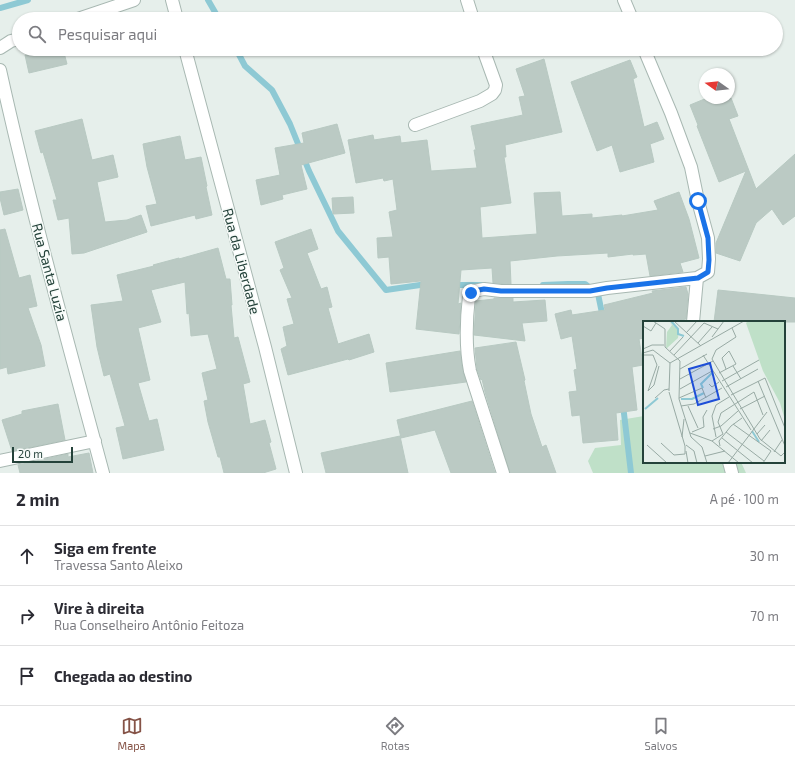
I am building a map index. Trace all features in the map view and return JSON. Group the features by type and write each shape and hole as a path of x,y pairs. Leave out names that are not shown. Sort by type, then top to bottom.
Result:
{"street":[{"path":"99,12 134,0"},
{"path":"172,0 175,12"},
{"path":"467,0 471,12"},
{"path":"624,0 629,12"},
{"path":"0,48 12,41"},
{"name":"Rua da Liberdade","path":"187,56 263,340 296,473"},
{"path":"415,125 480,101 492,94 496,85 486,56"},
{"path":"503,473 470,371 466,344 469,296 471,293 484,289 501,291 590,291 698,278 708,272 708,238 691,167 671,113 647,56"},
{"name":"Rua Santa Luzia","path":"0,70 16,144 103,473"},
{"path":"693,321 698,278"},
{"path":"0,461 95,441"},
{"path":"729,463 732,473"}],"green space":[{"path":"643,416 643,463 741,463 746,473 593,473 588,461 595,448 621,445 620,420"}],"building":[{"path":"25,56 65,56 67,64 29,73"},
{"path":"544,59 562,132 505,145 506,157 504,157 511,203 480,207 482,238 537,234 534,193 560,192 562,216 592,214 592,218 622,216 658,210 654,201 679,192 689,219 699,258 680,263 683,272 650,276 646,254 608,257 608,253 510,261 511,284 493,283 492,268 461,270 458,304 461,303 459,334 416,329 421,281 391,284 389,257 378,258 377,238 393,237 389,212 397,210 393,179 384,181 383,178 356,183 348,140 373,135 374,140 400,136 401,143 427,140 431,171 477,168 474,150 476,150 471,126 523,115 519,97 525,96 516,69"},
{"path":"630,60 637,77 633,79 644,127 657,122 664,139 650,144 654,162 620,172 612,145 597,151 571,82"},
{"path":"699,101 699,104 733,104 738,116 729,119 756,189 795,154 795,216 783,225 772,209 756,223 740,261 716,253 716,243 746,171 719,182 690,105"},
{"path":"82,119 92,160 113,155 118,177 97,182 105,222 127,220 141,215 147,232 84,253 72,254 69,218 58,220 53,200 57,200 43,152 41,153 35,131"},
{"path":"337,124 345,153 301,165 307,189 282,195 283,199 261,205 256,180 280,175 275,148 304,143 302,133"},
{"path":"180,136 185,160 201,157 212,215 196,219 195,215 151,226 146,206 157,204 147,167 143,144"},
{"path":"18,189 23,210 4,215 0,192"},
{"path":"353,197 354,213 333,214 332,198"},
{"path":"5,229 19,278 30,275 37,306 28,308 41,345 45,366 8,374 7,367 0,369 0,230"},
{"path":"311,229 318,249 307,253 321,289 327,287 332,307 328,308 338,344 369,334 374,352 349,360 348,359 288,375 281,349 287,346 283,327 294,324 287,299 292,298 280,270 284,268 275,242"},
{"path":"218,248 226,279 230,279 234,338 238,337 250,382 243,384 250,424 265,420 276,469 263,473 224,473 208,422 204,401 208,400 202,373 217,369 208,334 191,336 189,313 187,314 185,282 151,290 161,322 138,328 150,380 138,383 149,421 157,419 164,450 123,459 116,428 125,426 110,374 104,376 97,347 91,305 123,301 117,275"},
{"path":"686,287 688,294 686,319 677,321 643,321 643,338 639,339 643,365 632,367 637,410 616,413 618,440 583,443 580,415 572,416 569,392 577,391 574,370 577,369 572,336 561,339 555,314 571,310 572,315 605,310 604,305 653,293 652,291"},
{"path":"718,290 795,298 795,322 714,321"},
{"path":"494,298 513,298 513,302 545,300 547,321 522,323 525,341 474,335 476,301"},
{"path":"516,342 531,414 542,447 546,445 556,473 510,473 482,379 481,380 477,369 475,348"},
{"path":"460,351 466,382 390,392 386,363"},
{"path":"472,401 495,473 451,473 435,430 401,438 397,420"},
{"path":"58,404 65,440 12,451 2,420 22,414 22,411"},
{"path":"400,436 408,473 326,473 321,453"},
{"path":"89,453 93,473 20,473 18,465 68,454 68,457"}],"waterway":[{"path":"0,8 28,0"},
{"path":"208,0 215,12"},
{"path":"240,56 245,66 272,90 290,124 309,171 338,231 386,290 428,285"},
{"path":"543,285 585,284 598,294 603,318"},
{"path":"453,285 482,285"},
{"path":"623,405 631,473"}],"route":[{"path":"471,293 484,289 501,291 590,291 698,278 708,272 709,260 708,238 698,201"}]}
